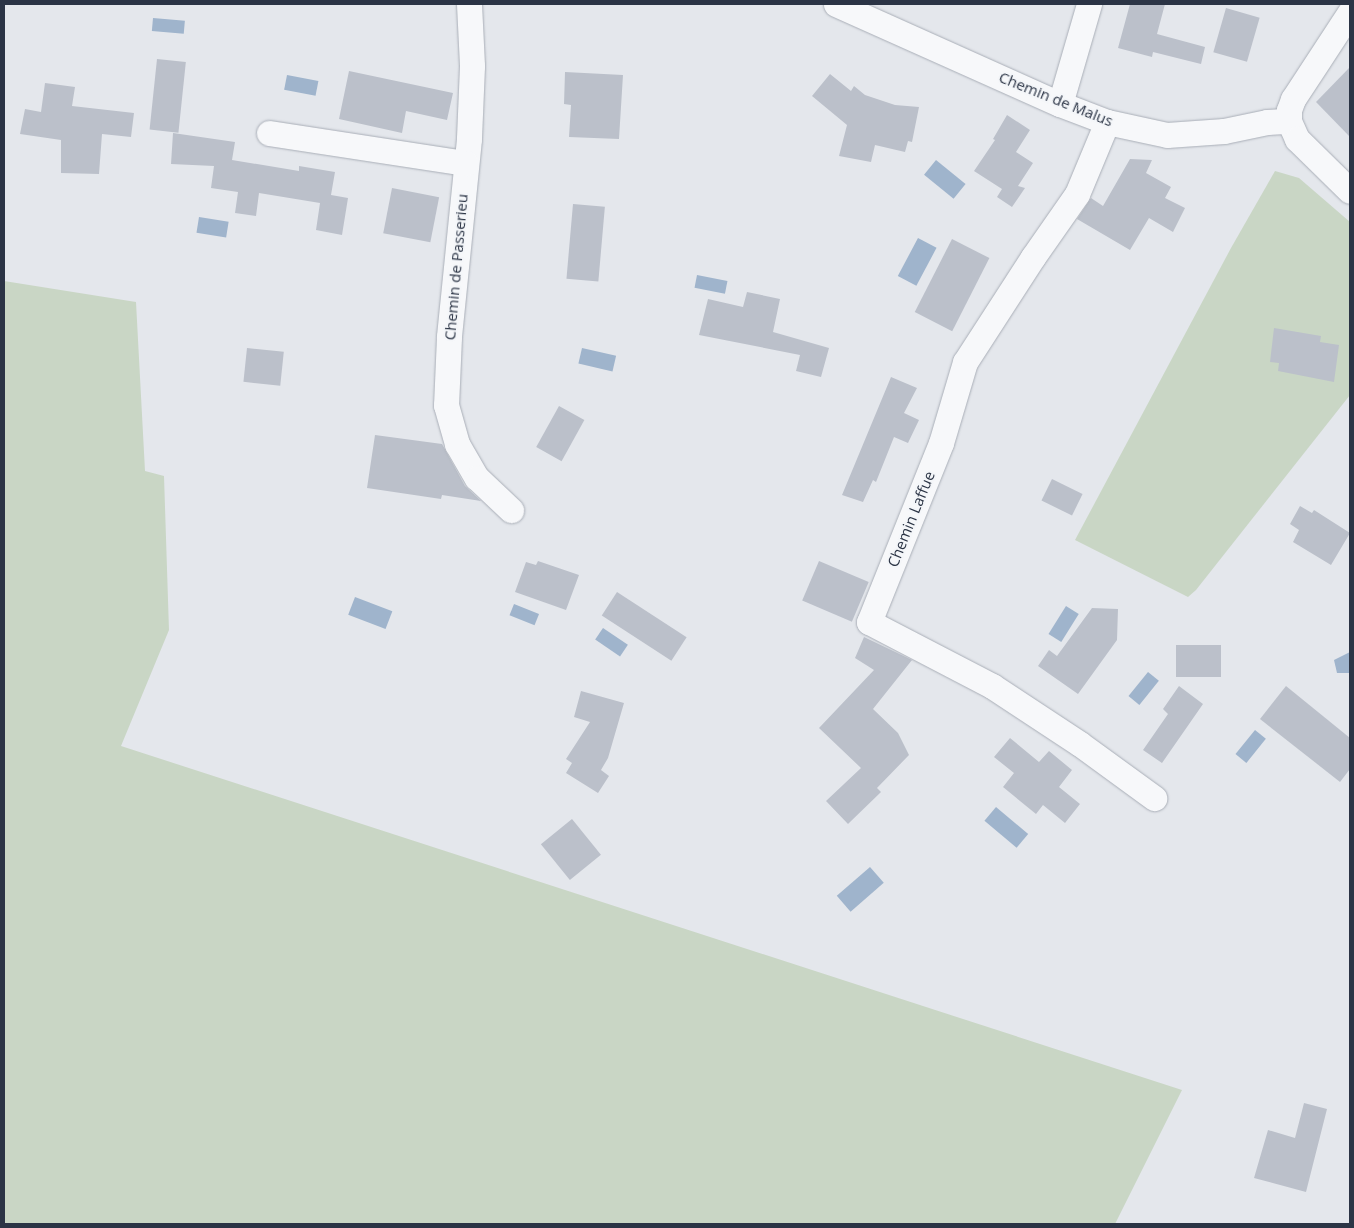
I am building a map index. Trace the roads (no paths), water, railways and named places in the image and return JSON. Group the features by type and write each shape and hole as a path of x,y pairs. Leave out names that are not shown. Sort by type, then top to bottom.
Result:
{"street":[{"name":"Chemin de Passerieu","path":"470,4 472,66 466,163 449,337 446,404 457,444 477,478 511,510"},
{"name":"Chemin de Malus","path":"836,4 1060,104 1106,122 1167,135 1224,131 1267,122 1289,121"},
{"path":"1060,104 1089,4"},
{"path":"1350,12 1293,99 1289,110 1289,121 1296,139 1350,191"},
{"name":"Chemin Laffue","path":"1106,122 1077,194 1033,257 965,362 942,444 869,622 992,686 1080,744 1154,798"},
{"path":"270,133 466,163"}],"water":[{"path":"153,18 185,21 184,34 152,31"},
{"path":"287,75 318,81 316,96 284,90"},
{"path":"936,160 966,184 954,199 924,175"},
{"path":"199,217 229,222 226,237 196,233"},
{"path":"918,238 937,248 916,286 898,276"},
{"path":"697,275 727,281 725,294 695,288"},
{"path":"582,348 616,356 613,371 578,364"},
{"path":"355,597 392,611 386,629 348,615"},
{"path":"514,604 539,614 535,625 510,615"},
{"path":"1066,606 1079,614 1061,642 1049,634"},
{"path":"603,628 628,645 620,656 595,640"},
{"path":"1350,652 1350,673 1337,673 1334,660"},
{"path":"1148,672 1159,681 1139,705 1128,696"},
{"path":"1255,730 1266,739 1246,763 1235,754"},
{"path":"996,807 1028,834 1017,848 984,821"},
{"path":"870,867 884,883 851,912 837,896"}]}
